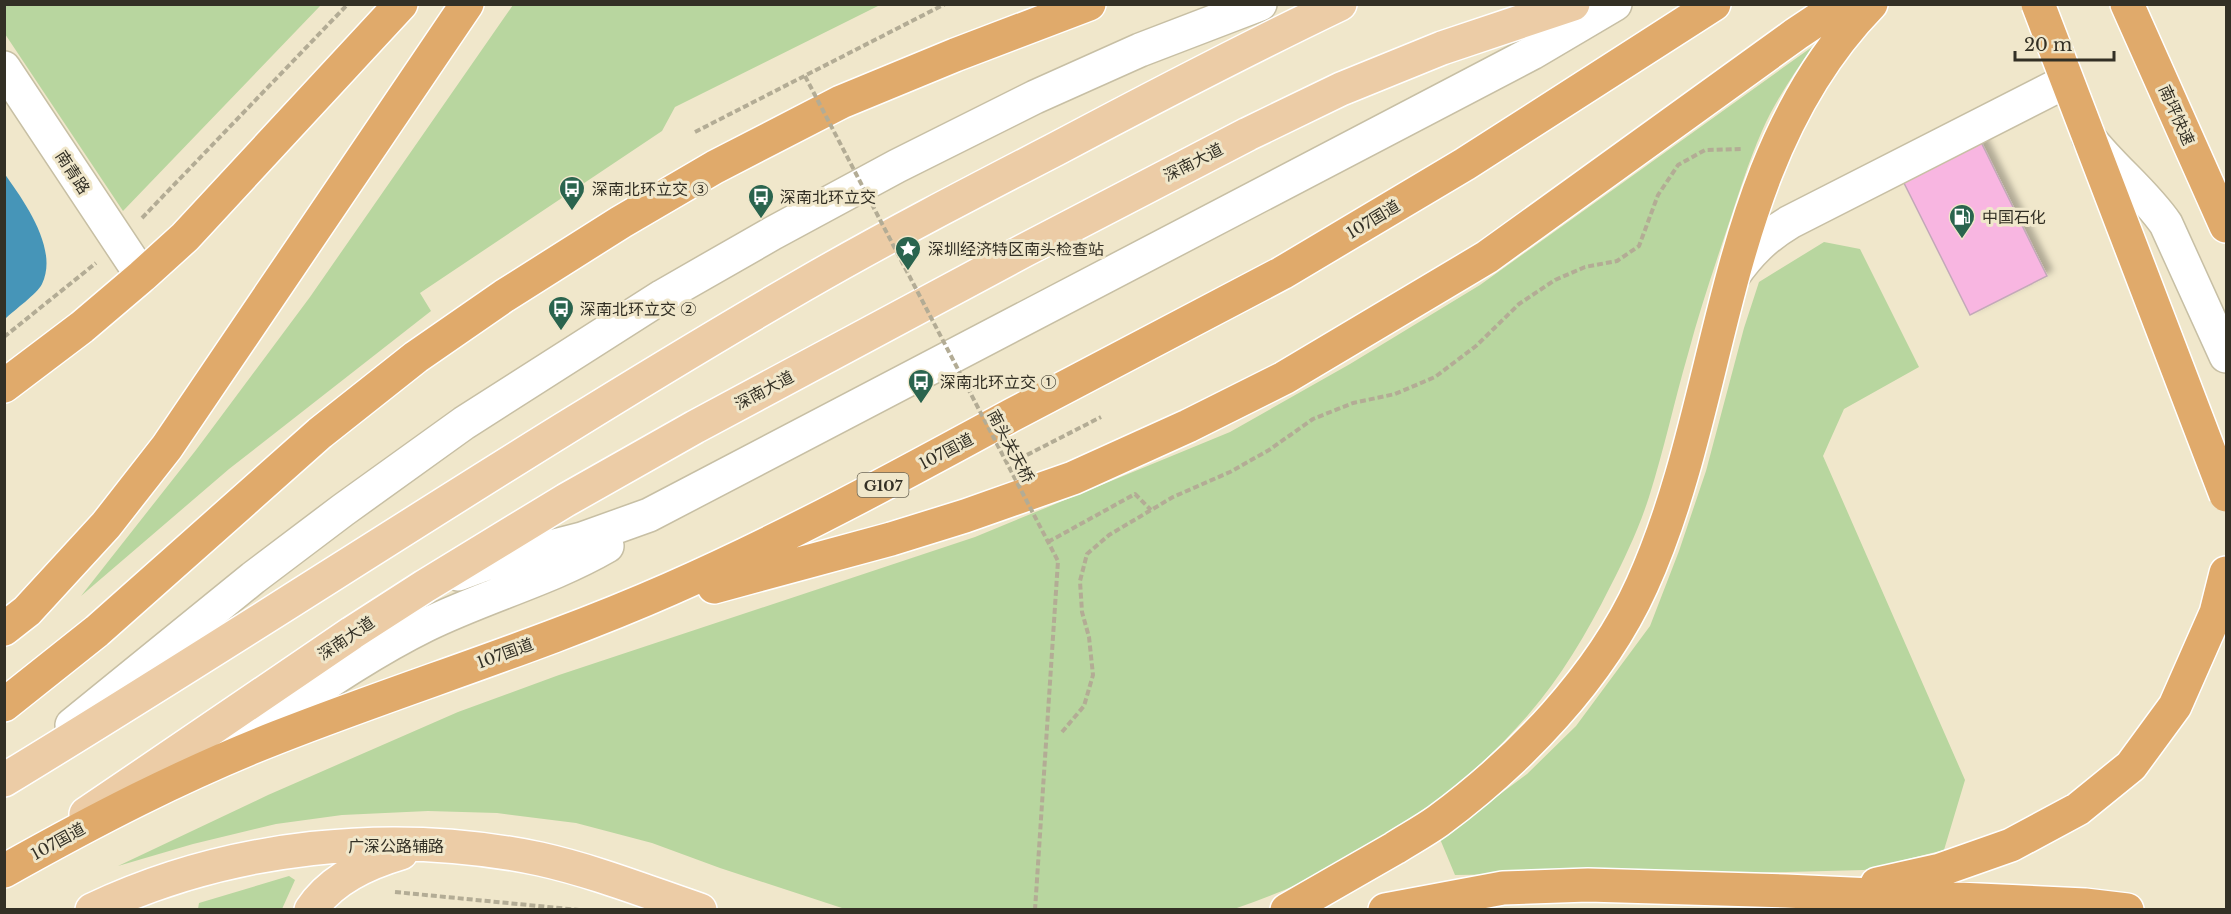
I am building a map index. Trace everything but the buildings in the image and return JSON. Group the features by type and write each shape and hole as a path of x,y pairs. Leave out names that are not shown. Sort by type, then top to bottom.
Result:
{"highway":[{"path":"4,386 82,327 184,237 400,4"},
{"path":"4,629 27,611 106,525 167,447 466,4"},
{"path":"4,705 97,631 320,433 416,357 504,296 715,166 841,102 955,55 1089,4"},
{"name":"107国道","path":"4,869 90,823 186,776 275,738 552,636 666,591 763,547 1282,273 1455,170 1714,4"},
{"path":"552,636 671,598 891,539 965,516 1073,478 1209,415 1284,378 1487,257 1796,33 1841,4"},
{"path":"1287,909 1436,823 1496,775 1552,719 1605,651 1642,586 1668,519 1689,447 1730,280 1756,199 1774,153 1794,111 1832,52 1871,4"},
{"path":"2038,4 2226,495"},
{"name":"南坪快速","path":"2127,4 2226,226"},
{"path":"1786,891 1874,885 1940,870 2011,845 2078,809 2131,766 2175,706 2216,613 2226,573"},
{"path":"1385,909 1503,888 1588,885 1786,891 2127,909"}],"main road":[{"path":"4,779 334,575 588,414 806,283 912,224 1185,81 1340,4"},
{"name":"深南大道","path":"4,869 425,586 566,500 695,427 1014,256 1248,134 1341,89 1401,63 1573,4"},
{"path":"311,909 318,899 341,879 373,861 427,844"},
{"name":"广深公路辅路","path":"98,909 176,876 241,858 323,847 427,844 473,848 541,860 700,909"}],"street":[{"path":"4,779 253,578 343,510 464,423 663,296 887,171 1035,97 1140,50 1260,4"},
{"path":"425,586 485,564 615,529 649,515 1532,53 1615,4"},
{"path":"2025,4 2059,85 2086,135 2154,207 2166,224 2226,356"},
{"name":"南青路","path":"4,68 142,276"},
{"path":"1730,280 1746,257 1774,231 2059,85"},
{"path":"186,776 403,637 461,608 547,576 586,558 701,489"}],"path":[{"path":"4,337 108,253 348,4"},
{"path":"695,132 945,4"},
{"name":"南头关天桥","path":"805,76 1058,561 1035,909"},
{"path":"1062,732 1084,706 1093,675 1089,637 1082,612 1080,580 1087,554 1108,535 1173,497 1230,472 1269,450 1313,418 1353,403 1395,394 1435,377 1476,346 1519,304 1555,280 1585,267 1617,261 1639,246 1658,195 1678,165 1705,150 1733,148 1774,153"},
{"path":"1008,465 1101,417"},
{"path":"1048,542 1135,494 1151,510"},
{"path":"387,891 579,909"}],"green space":[{"path":"4,5 321,5 123,211 5,34"},
{"path":"513,5 880,5 675,107 662,131 420,293 431,311 229,469 81,596 196,450 310,297"},
{"path":"1812,47 1773,109 1752,155 1701,307 1645,509 1621,565 1583,638 1552,685 1528,715 1465,778 1394,831 1316,876 1234,909 845,909 652,843 576,823 497,813 428,811 342,815 276,824 193,844 118,866 268,795 458,712 559,675 975,537 1230,432 1350,364 1480,285"},
{"path":"1824,242 1860,249 1919,367 1844,409 1823,456 1965,780 1944,850 1864,870 1455,875 1440,839 1527,774 1576,726 1650,626 1706,471 1744,328 1759,282"},
{"path":"289,876 295,880 282,909 198,909 199,903"}],"water":[{"path":"4,173 37,226 46,256 46,270 42,284 5,319"}],"place":[{"name":"深南北环立交 ③","path":"572,212"},
{"name":"深南北环立交","path":"761,220"},
{"name":"中国石化","path":"1962,240"},
{"name":"深圳经济特区南头检查站","path":"908,272"},
{"name":"深南北环立交 ②","path":"561,332"},
{"name":"深南北环立交 ①","path":"921,405"}]}
